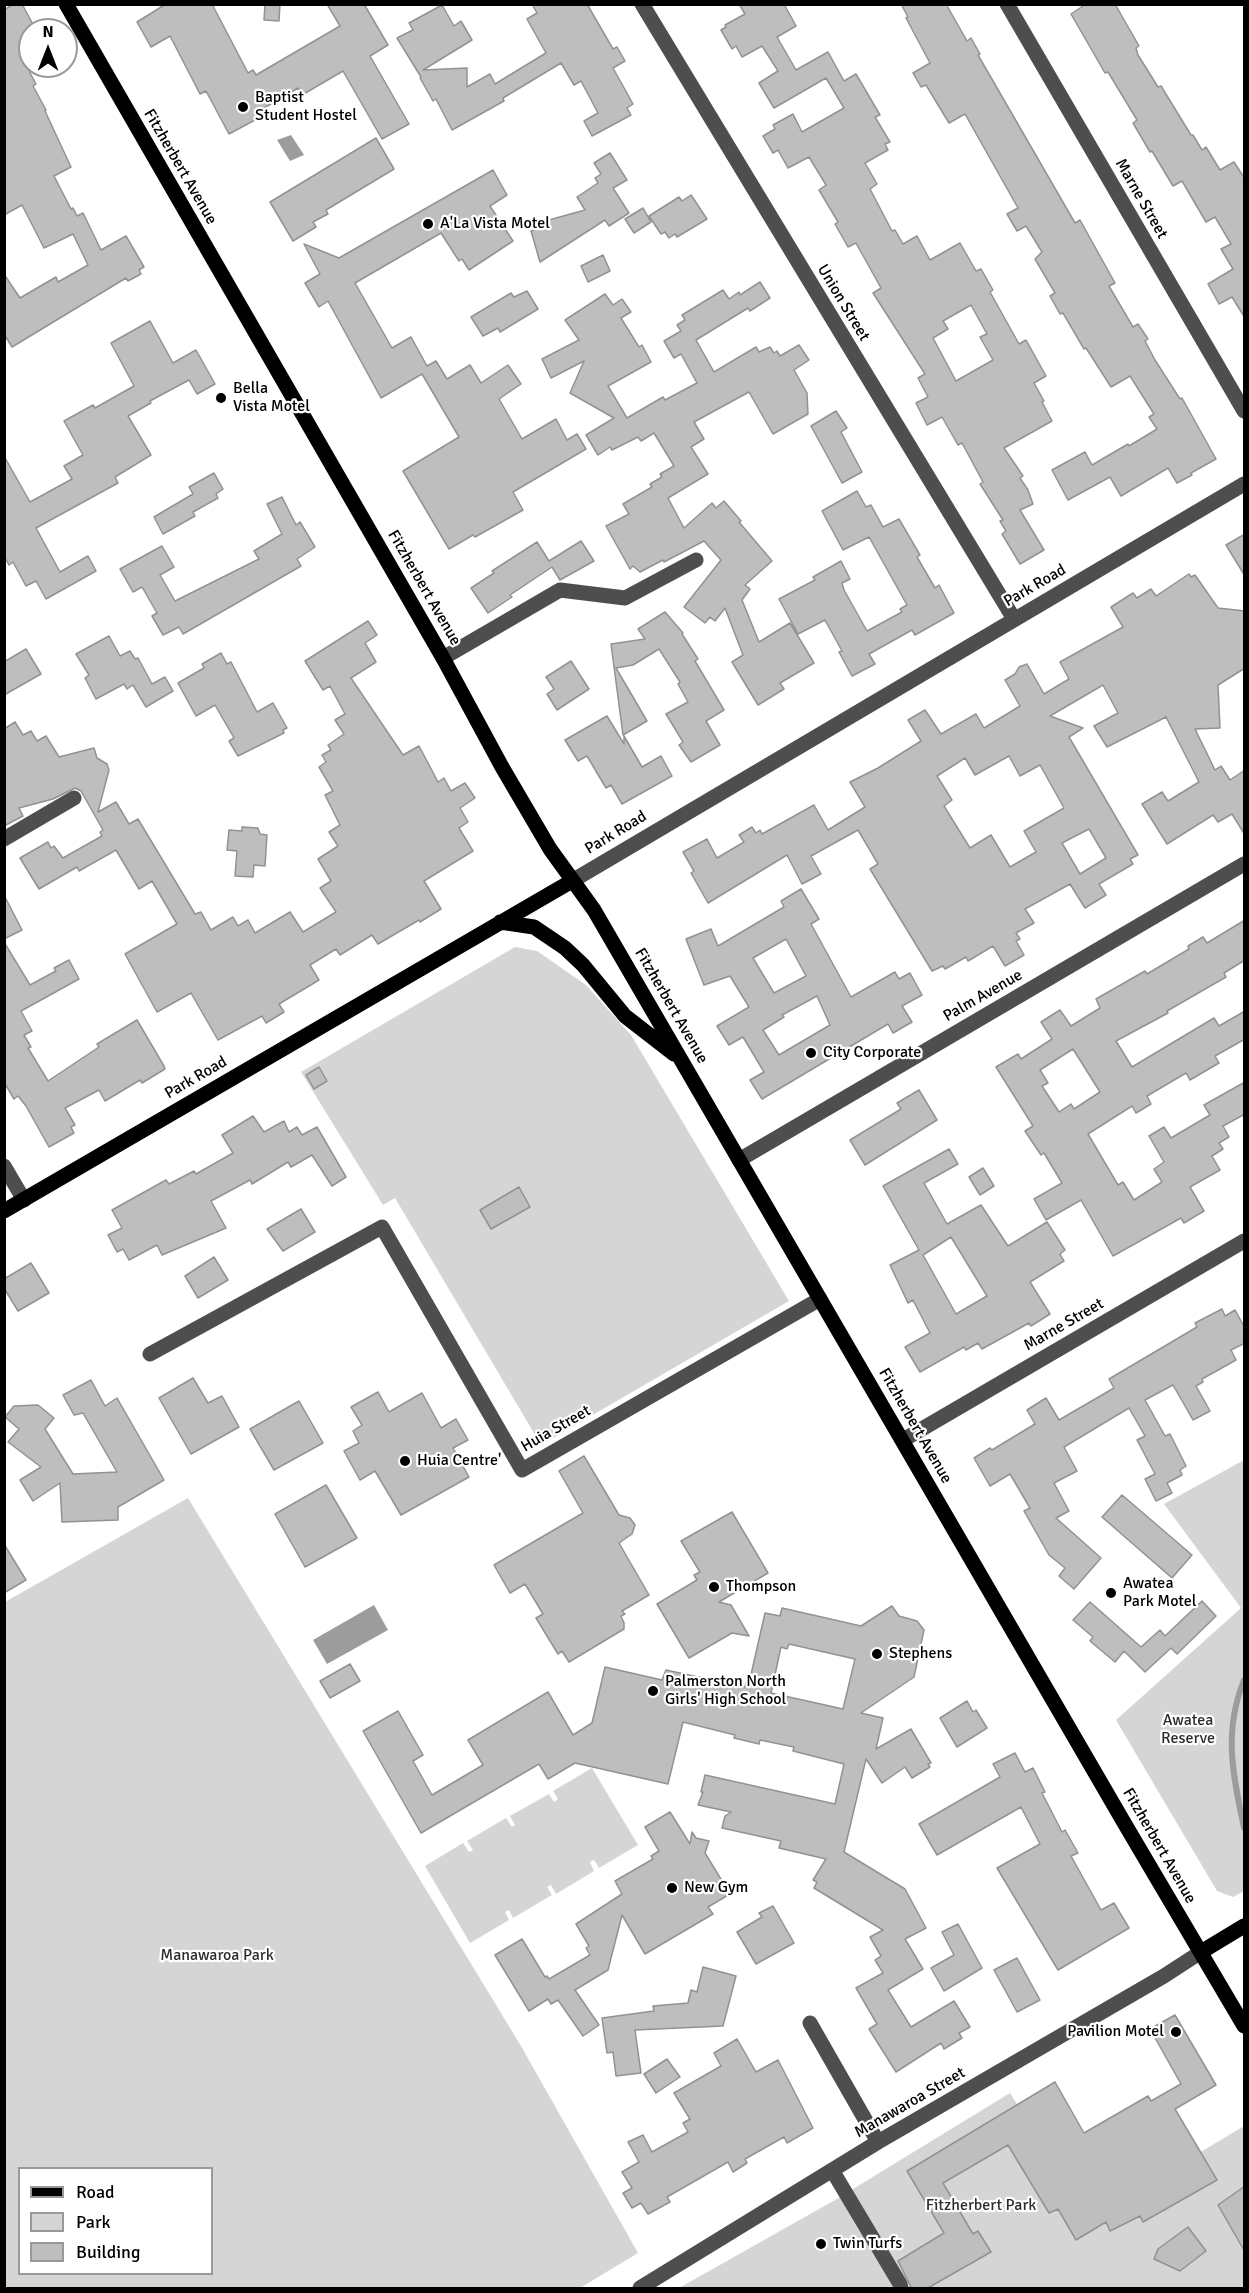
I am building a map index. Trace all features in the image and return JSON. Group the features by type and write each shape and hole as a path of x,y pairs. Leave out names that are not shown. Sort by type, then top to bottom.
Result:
{"main road":[{"name":"Fitzherbert Avenue","path":"66,4 444,658 502,768 550,849 594,910 1245,2026"},
{"name":"Park Road","path":"4,1211 572,880"},
{"path":"500,922 534,927 565,948 583,965 625,1016 680,1058"},
{"path":"1201,1952 1245,1926"}],"street":[{"name":"Union Street","path":"642,4 1014,620"},
{"name":"Marne Street","path":"1006,4 1245,411"},
{"name":"Park Road","path":"572,880 1245,483"},
{"path":"444,658 560,590 625,598 696,560"},
{"path":"4,839 74,798"},
{"name":"Palm Avenue","path":"739,1160 1245,864"},
{"path":"4,1166 24,1200"},
{"name":"Huia Street","path":"150,1354 382,1227 522,1470 820,1299"},
{"name":"Marne Street","path":"903,1440 1245,1241"},
{"name":"Manawaroa Street","path":"640,2289 878,2142 1164,1976 1201,1952"},
{"path":"810,2023 878,2142"},
{"path":"832,2170 901,2289"}],"green space":[{"path":"515,947 537,951 586,985 631,1035 789,1301 541,1445 395,1198 383,1205 301,1072"},
{"name":"Awatea Reserve","path":"1244,1460 1244,1891 1233,1897 1217,1891 1116,1720 1241,1608 1164,1504"},
{"name":"Manawaroa Park","path":"188,1498 521,2046 638,2253 580,2288 5,2288 5,1602"},
{"path":"592,1768 638,1845 599,1868 594,1860 590,1862 594,1871 556,1894 551,1885 547,1887 552,1895 513,1918 509,1910 505,1912 509,1920 470,1943 425,1866 463,1843 469,1852 473,1850 467,1841 506,1818 512,1827 515,1825 510,1816 549,1794 554,1802 558,1799 553,1791"},
{"name":"Fitzherbert Park","path":"1010,2093 1089,2219 1244,2126 1244,2288 679,2288 835,2200"}],"shaded area":[{"path":"291,135 304,155 290,161 277,140"},
{"path":"374,1605 388,1630 327,1664 313,1640"}],"building":[{"path":"14,4 22,4 30,18 18,18 18,78 33,78 36,84 33,86 71,167 54,176 71,209 73,208 77,216 83,213 101,250 126,236 144,267 139,270 141,274 128,281 126,278 12,347 4,334 4,274 20,298 56,277 58,282 88,265 73,234 44,248 22,205 4,215 4,10"},
{"path":"166,4 212,4 248,73 253,70 256,75 340,26 327,4 364,4 388,45 370,56 409,124 382,139 343,71 302,95 298,88 264,108 268,113 229,134 206,91 200,94 170,36 151,47 137,22"},
{"path":"265,4 280,4 279,21 264,20"},
{"path":"532,4 587,4 613,49 617,47 625,61 613,68 633,104 627,108 631,115 592,136 584,121 598,113 581,81 574,85 561,63 503,98 504,101 452,130 436,99 433,101 397,38 413,30 409,23 442,5 454,26 461,21 472,40 423,70 467,68 467,87 490,74 495,84 546,53 527,19 537,13"},
{"path":"739,4 784,4 796,26 777,37 796,70 828,52 844,81 856,74 880,115 875,117 890,142 885,144 888,150 865,163 877,184 870,189 892,231 895,230 903,244 917,236 930,260 960,243 976,271 981,269 993,290 990,292 1019,344 1026,340 1046,376 1034,383 1052,421 1004,448 1023,476 1020,478 1033,504 1020,510 1044,550 1020,564 1002,534 1006,531 1000,521 1003,520 980,484 983,482 962,443 958,445 942,417 927,425 916,403 928,397 918,378 925,374 873,293 881,288 856,243 848,247 835,224 838,222 819,190 826,185 809,157 788,168 778,150 773,153 763,136 775,129 773,125 793,114 802,132 844,108 826,78 774,108 759,83 778,71 762,46 742,57 736,46 732,49 721,30 726,27 725,25 745,14","holes":["971,305 987,334 980,337 993,360 956,381 933,338 948,329 943,321"]},
{"path":"901,4 946,4 967,41 971,38 980,54 978,55 1075,223 1080,220 1115,283 1109,286 1133,327 1138,324 1148,339 1145,341 1155,360 1180,399 1182,398 1216,459 1191,473 1192,475 1177,483 1168,468 1121,496 1110,477 1068,500 1052,470 1085,452 1092,465 1128,444 1129,446 1157,429 1149,417 1154,414 1130,376 1111,387 1086,348 1084,349 1063,313 1060,314 1050,296 1055,293 1035,259 1042,252 1026,226 1017,231 1007,214 1018,208 965,114 949,123 926,85 921,87 913,73 930,63"},
{"path":"1086,4 1115,4 1139,46 1136,48 1138,55 1202,150 1206,147 1220,170 1234,162 1245,179 1245,318 1232,297 1219,304 1208,284 1233,269 1221,249 1231,244 1215,217 1206,222 1182,181 1173,186 1152,151 1150,152 1133,123 1137,120 1108,72 1105,73 1071,14"},
{"path":"376,138 394,169 326,210 328,214 313,222 316,227 293,241 270,202"},
{"path":"610,153 627,180 613,188 629,213 609,226 605,220 540,262 531,231 539,228 538,223 585,210 577,197 598,183 595,178 601,174 594,163"},
{"path":"493,170 507,195 490,206 513,241 469,270 462,259 459,261 441,233 355,283 392,348 411,337 427,366 436,361 447,379 470,365 481,383 508,365 521,384 499,399 522,439 556,419 567,440 577,434 586,449 513,492 523,510 449,549 403,471 459,437 422,374 381,398 328,301 319,307 305,283 320,274 304,244 339,258"},
{"path":"691,195 707,219 677,237 675,234 669,238 665,232 661,234 649,216 679,197 682,201"},
{"path":"643,208 651,222 634,233 625,219"},
{"path":"603,255 610,271 588,282 581,266"},
{"path":"760,282 770,298 750,311 748,308 696,340 714,372 756,347 759,352 770,347 780,356 799,345 809,360 794,370 807,393 808,414 773,434 749,392 694,422 704,439 691,447 708,474 668,498 684,528 712,503 716,508 724,501 772,561 745,585 750,589 742,600 759,642 790,623 814,663 780,683 784,689 758,705 732,662 743,655 725,608 715,621 710,617 705,623 684,607 721,560 704,541 640,572 633,566 630,569 606,526 629,514 623,504 652,487 650,484 662,477 660,474 674,466 654,433 641,441 638,437 612,450 610,447 598,455 586,435 614,418 570,393 584,361 551,378 542,359 579,340 565,320 605,294 613,305 622,299 631,312 621,318 639,347 642,345 651,362 608,386 627,418 663,397 665,400 697,383 681,354 674,358 664,341 681,331 677,325 685,320 682,315 723,290 729,299"},
{"path":"527,291 538,309 500,332 498,328 483,336 471,317 511,293 514,297"},
{"path":"150,321 173,363 196,350 215,384 197,394 189,380 128,416 151,455 115,477 118,483 36,528 60,572 88,556 96,571 46,599 36,581 26,586 13,562 9,565 4,556 4,456 30,502 72,479 64,466 83,455 64,421 93,405 95,408 134,386 111,343"},
{"path":"836,411 847,428 841,432 862,472 842,483 811,426"},
{"path":"214,473 223,489 216,494 218,498 193,512 195,516 163,534 154,517 193,494 189,487"},
{"path":"857,491 866,507 871,505 883,527 899,519 920,555 917,557 935,588 939,585 954,613 915,635 912,630 869,654 875,664 852,676 839,652 842,651 825,620 798,634 779,599 815,580 813,577 841,561 850,579 842,583 844,590 867,631 902,612 900,609 907,605 869,537 843,550 822,511"},
{"path":"282,497 296,525 300,522 315,547 297,559 301,566 183,634 179,627 163,635 152,616 157,613 142,587 133,592 120,569 162,546 174,567 160,575 175,601 259,559 254,551 282,534 267,504"},
{"path":"1245,534 1245,576 1226,545"},
{"path":"581,541 594,561 560,580 552,567 488,613 471,588 494,573 492,571 537,542 549,561"},
{"path":"1189,574 1191,577 1195,575 1218,608 1245,611 1245,668 1218,685 1220,728 1195,729 1215,770 1221,766 1230,780 1245,770 1245,835 1232,814 1218,822 1213,815 1167,844 1142,804 1162,792 1168,801 1199,782 1166,717 1107,747 1094,726 1118,713 1103,685 1050,716 1083,728 1069,737 1138,855 1130,859 1133,864 1099,884 1106,895 1085,908 1070,884 1025,909 1034,923 1016,933 1020,939 1016,941 1024,955 1005,966 993,946 968,961 966,957 945,969 943,966 932,971 870,869 878,864 858,830 811,856 821,874 802,884 787,855 708,903 691,873 694,871 683,852 707,839 717,858 744,842 739,835 752,827 756,833 760,830 762,834 814,805 828,830 865,807 850,782 878,768 921,741 908,720 925,710 941,734 976,714 984,728 1020,706 1005,680 1015,674 1019,667 1027,664 1044,694 1069,679 1060,662 1123,627 1111,607 1133,593 1137,598 1151,589 1156,596","holes":["1009,756 1020,776 1040,765 1064,808 1024,831 1036,852 1010,867 991,835 970,848 944,806 952,800 937,776 965,758 975,775","1089,829 1106,858 1080,874 1062,843"]},
{"path":"665,612 683,633 698,659 695,661 724,710 706,721 720,745 691,762 679,745 683,742 666,714 688,702 678,684 680,682 659,649 633,665 616,668 647,721 623,735 611,644 645,639 638,629"},
{"path":"368,621 377,635 365,643 376,662 351,678 403,755 419,746 438,782 444,778 451,791 465,783 475,798 460,808 468,822 459,828 473,851 424,881 441,909 378,944 372,935 340,955 336,949 310,965 319,980 279,1004 284,1012 266,1023 262,1016 218,1040 191,993 157,1012 125,954 177,924 152,881 139,889 116,850 79,871 77,867 39,889 20,858 48,842 51,848 54,846 63,858 102,836 100,832 103,830 81,791 75,788 53,799 19,808 23,816 4,826 4,729 15,722 23,735 31,731 37,741 46,736 59,757 94,748 97,758 107,764 109,770 98,812 116,802 129,824 138,819 195,914 201,912 211,930 233,917 238,926 248,920 255,933 290,912 303,932 336,912 320,888 331,881 318,859 338,846 329,832 340,825 325,795 333,791 319,767 326,762 322,755 331,750 328,745 344,734 335,720 345,714 330,686 323,690 305,661"},
{"path":"109,636 120,656 130,651 135,659 138,658 152,684 165,677 173,691 146,707 133,685 127,689 124,684 96,699 85,678 89,675 76,654"},
{"path":"26,649 41,674 4,695 4,662"},
{"path":"221,653 227,664 231,662 257,712 273,703 287,728 283,730 284,733 238,756 229,741 234,738 215,705 196,716 178,683 204,668 202,664"},
{"path":"571,661 589,689 557,710 547,694 554,689 546,677"},
{"path":"607,716 624,744 624,736 642,767 661,756 672,776 622,804 611,785 606,788 587,756 578,761 565,740"},
{"path":"242,827 258,828 260,834 267,835 265,866 254,865 253,877 235,876 237,851 227,850 229,830 242,831"},
{"path":"801,889 819,919 811,924 851,997 895,972 899,979 910,973 922,995 902,1006 912,1022 893,1033 888,1024 762,1099 750,1080 764,1072 743,1037 729,1045 717,1026 749,1007 730,976 704,985 686,939 711,929 718,946 784,907 781,901","holes":["786,939 806,976 774,993 753,958","817,996 830,1025 779,1055 763,1030 784,1017 782,1015"]},
{"path":"4,895 22,930 4,939"},
{"path":"1245,920 1245,960 1224,973 1226,977 1167,1011 1168,1013 1116,1041 1132,1067 1214,1018 1219,1026 1245,1011 1245,1039 1215,1056 1219,1063 1190,1080 1186,1073 1147,1096 1151,1104 1136,1113 1132,1106 1088,1134 1118,1185 1123,1182 1134,1200 1162,1182 1154,1169 1164,1162 1149,1136 1164,1127 1171,1138 1210,1115 1204,1105 1245,1082 1245,1114 1223,1126 1229,1137 1219,1143 1223,1149 1212,1156 1220,1170 1190,1187 1204,1211 1184,1223 1181,1218 1113,1256 1081,1200 1046,1220 1034,1199 1062,1183 1044,1153 1041,1155 1025,1131 1033,1126 996,1067 1018,1054 1021,1059 1052,1039 1041,1022 1060,1010 1071,1026 1100,1008 1096,999 1145,971 1147,974 1189,949 1188,946 1203,937 1207,943","holes":["1073,1049 1100,1092 1074,1109 1071,1104 1059,1112 1042,1086 1048,1083 1040,1070"]},
{"path":"4,942 30,985 56,971 54,968 69,960 79,979 21,1011 32,1031 24,1035 31,1047 28,1048 48,1081 99,1047 97,1044 137,1020 165,1069 142,1083 140,1080 105,1101 99,1090 65,1108 75,1125 71,1127 74,1133 49,1147 26,1106 18,1096 14,1099 4,1082"},
{"path":"319,1067 327,1081 314,1089 306,1075"},
{"path":"919,1090 937,1120 865,1165 850,1140 901,1109 897,1103"},
{"path":"253,1116 264,1132 284,1121 289,1132 297,1127 302,1135 317,1127 346,1177 332,1186 312,1155 291,1167 288,1162 252,1184 250,1180 211,1201 226,1228 162,1255 157,1245 129,1260 123,1249 117,1252 108,1235 122,1228 112,1210 166,1180 169,1184 194,1171 196,1174 233,1153 222,1135"},
{"path":"949,1149 958,1164 924,1183 947,1224 981,1205 1008,1246 1047,1222 1065,1250 1060,1254 1064,1261 1030,1282 1050,1314 1031,1326 1029,1323 982,1349 978,1343 966,1350 964,1347 920,1372 905,1347 930,1333 913,1300 908,1303 890,1265 919,1250 883,1186","holes":["951,1237 987,1296 956,1314 923,1255"]},
{"path":"983,1168 994,1186 980,1195 969,1177"},
{"path":"519,1187 530,1207 491,1229 480,1210"},
{"path":"301,1209 315,1232 283,1251 267,1229"},
{"path":"214,1257 228,1280 198,1298 185,1276"},
{"path":"31,1263 49,1293 18,1311 4,1288 4,1279"},
{"path":"1222,1309 1225,1316 1235,1310 1245,1328 1245,1343 1231,1350 1236,1360 1202,1379 1203,1382 1196,1386 1210,1411 1193,1420 1173,1385 1145,1400 1165,1436 1170,1434 1186,1466 1180,1470 1182,1475 1167,1483 1172,1493 1156,1501 1145,1479 1155,1474 1137,1440 1145,1436 1129,1408 1064,1447 1077,1471 1054,1483 1069,1511 1056,1518 1101,1558 1074,1589 1059,1576 1065,1568 1049,1555 1024,1511 1030,1508 1010,1474 990,1486 974,1458 1035,1424 1027,1410 1046,1398 1059,1420 1114,1388 1109,1379 1197,1327 1195,1323"},
{"path":"193,1378 208,1403 222,1396 239,1427 191,1454 159,1398"},
{"path":"91,1380 105,1406 117,1398 164,1480 118,1507 118,1520 62,1522 60,1483 33,1501 20,1480 41,1467 8,1442 19,1429 5,1417 14,1406 38,1405 54,1418 45,1429 73,1474 117,1472 83,1413 74,1415 63,1395"},
{"name":"Huia Centre'","path":"378,1392 389,1412 422,1393 441,1428 456,1419 468,1440 453,1448 469,1477 401,1515 375,1471 360,1480 344,1451 359,1443 353,1431 362,1425 351,1407"},
{"path":"299,1401 323,1443 274,1470 250,1429"},
{"path":"584,1456 619,1515 630,1518 635,1525 632,1534 619,1543 649,1595 622,1611 625,1614 621,1616 624,1629 569,1662 562,1651 558,1654 536,1618 543,1614 525,1584 510,1593 494,1565 583,1513 559,1471"},
{"path":"326,1485 357,1538 305,1567 275,1514"},
{"path":"1122,1495 1192,1555 1172,1578 1102,1517"},
{"name":"Thompson","path":"732,1512 768,1573 719,1602 731,1605 749,1636 732,1633 689,1658 657,1604 697,1580 694,1575 700,1572 681,1541"},
{"path":"4,1544 26,1580 4,1593"},
{"path":"1202,1601 1216,1616 1177,1654 1171,1648 1145,1672 1124,1651 1115,1662 1090,1641 1093,1637 1073,1620 1090,1602 1141,1647 1160,1630 1165,1636"},
{"path":"892,1606 899,1616 917,1621 924,1630 914,1677 861,1713 883,1718 876,1749 911,1729 931,1763 928,1764 930,1767 912,1778 905,1767 882,1783 866,1759 844,1852 905,1889 926,1928 905,1939 923,1969 888,1990 911,2027 954,2001 970,2027 959,2033 962,2038 944,2049 941,2043 896,2072 869,2029 877,2024 856,1988 883,1973 875,1960 881,1956 870,1937 883,1930 814,1888 817,1882 813,1880 826,1859 779,1848 781,1841 722,1828 725,1816 731,1812 698,1805 703,1792 701,1792 705,1775 835,1804 844,1764 793,1751 794,1747 760,1740 759,1744 734,1738 735,1735 683,1722 668,1784 575,1763 548,1779 539,1764 421,1833 363,1731 398,1711 423,1755 413,1761 432,1795 483,1765 468,1740 548,1692 573,1735 592,1723 605,1667 662,1680 666,1670 745,1687 747,1678 750,1679 765,1613 780,1616 782,1608 861,1626","holes":["789,1644 855,1659 843,1709 771,1693 781,1647 787,1649"]},
{"path":"350,1664 360,1681 330,1698 320,1681"},
{"path":"967,1701 973,1712 976,1710 987,1728 957,1747 940,1718"},
{"path":"1015,1753 1025,1772 1033,1768 1045,1792 1042,1793 1062,1832 1065,1830 1078,1853 1071,1856 1101,1910 1114,1903 1129,1928 1058,1970 997,1868 1040,1844 1021,1807 937,1855 919,1824 1000,1777 993,1764"},
{"path":"670,1812 690,1844 692,1832 696,1838 709,1841 705,1853 730,1894 708,1907 713,1914 645,1954 622,1915 608,1970 575,1990 599,2025 583,2036 558,2000 551,2004 548,1999 529,2011 495,1955 522,1939 545,1977 549,1979 590,1955 586,1948 589,1946 576,1924 622,1894 615,1881 653,1859 651,1856 659,1851 645,1827"},
{"path":"773,1906 794,1943 756,1964 737,1932 762,1917 759,1913"},
{"path":"958,1924 982,1968 944,1991 931,1968 954,1955 942,1932"},
{"path":"1017,1958 1040,2000 1017,2012 994,1970"},
{"path":"703,1967 736,1976 723,2026 635,2030 641,2073 616,2076 613,2052 607,2053 602,2018 654,2011 653,2006 688,2003 691,1990 697,1992"},
{"path":"1175,2015 1216,2085 1175,2109 1217,2180 1143,2222 1140,2216 1110,2231 1106,2222 1076,2240 1058,2209 1049,2213 1008,2145 943,2183 973,2234 978,2231 991,2252 926,2289 912,2289 898,2261 944,2233 907,2171 1055,2082 1084,2133 1148,2096 1151,2101 1181,2084 1150,2029"},
{"path":"737,2039 756,2072 778,2060 813,2128 787,2143 784,2137 745,2159 747,2163 733,2172 728,2162 667,2197 670,2202 648,2214 641,2203 632,2208 623,2193 632,2188 622,2172 639,2162 628,2142 643,2135 652,2152 688,2132 683,2123 690,2119 674,2093 721,2066 714,2053"},
{"path":"667,2059 680,2077 656,2093 644,2074"},
{"path":"1245,2186 1245,2252 1218,2205"},
{"path":"1188,2227 1206,2251 1180,2271 1154,2259 1158,2249"}],"waterway":[{"path":"1244,1680 1238,1699 1232,1736 1236,1790 1244,1828"}],"place":[{"name":"Baptist Student Hostel","path":"243,107"},
{"name":"A'La Vista Motel","path":"428,224"},
{"name":"Bella Vista Motel","path":"221,398"},
{"name":"City Corporate","path":"811,1053"},
{"name":"Huia Centre'","path":"405,1461"},
{"name":"Thompson","path":"714,1587"},
{"name":"Awatea Park Motel","path":"1111,1593"},
{"name":"Stephens","path":"877,1654"},
{"name":"Palmerston North Girls' High School","path":"653,1691"},
{"name":"New Gym","path":"672,1888"},
{"name":"Pavilion Motel","path":"1176,2032"},
{"name":"Twin Turfs","path":"821,2244"}]}
